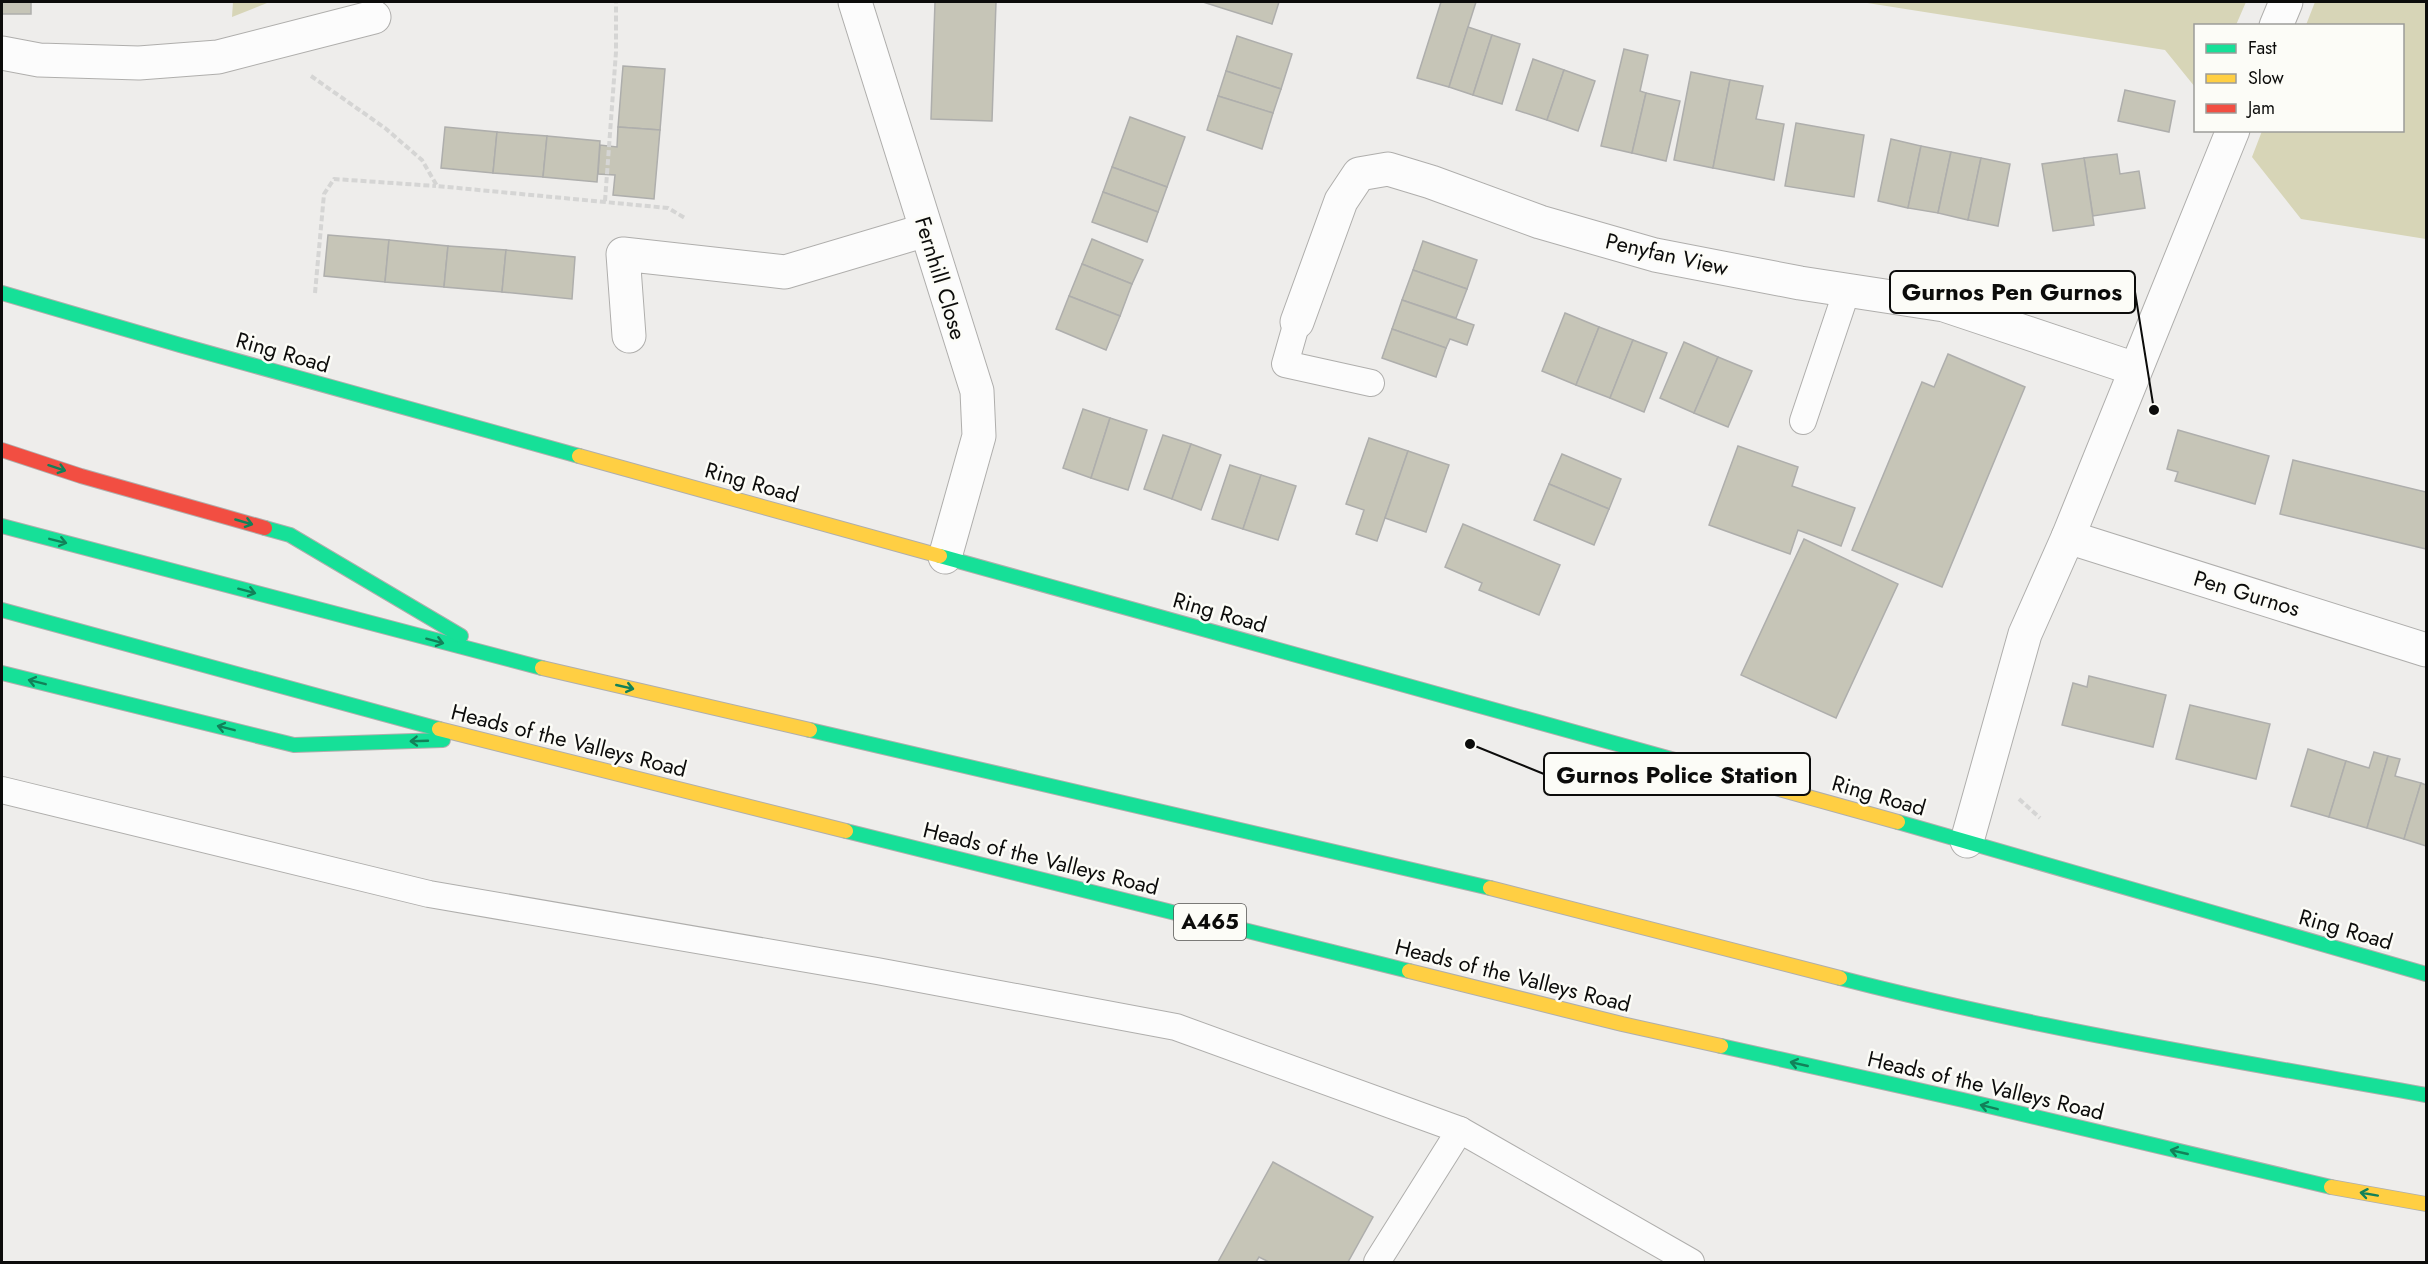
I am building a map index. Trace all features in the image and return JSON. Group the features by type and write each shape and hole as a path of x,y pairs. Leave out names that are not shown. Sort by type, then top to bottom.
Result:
{"main road":[{"name":"Ring Road","path":"2,293 180,345 1967,841 2427,974"},
{"path":"2,450 81,476 290,535 496,657"},
{"path":"2,526 496,657 1534,898 1925,1000 2186,1052 2427,1095"},
{"name":"Heads of the Valleys Road","path":"2,610 477,739 1622,1024 1963,1100 2329,1187 2427,1204"},
{"path":"2,673 294,745 477,739"}],"street":[{"name":"Fernhill Close","path":"855,2 977,391 979,436 945,557"},
{"path":"2277,24 2286,2"},
{"path":"2,53 39,60 139,63 218,57 374,17"},
{"path":"1967,841 2025,634 2068,537 2232,132"},
{"name":"Penyfan View","path":"1297,322 1341,201 1359,174 1388,169 1431,182 1540,222 1655,255 1944,305 2135,369"},
{"path":"629,336 623,254 785,272 926,230"},
{"name":"Pen Gurnos","path":"2068,537 2427,650"}],"lane":[{"path":"1803,421 1847,290"},
{"path":"1297,322 1285,364 1371,383"},
{"path":"2,790 429,894 866,969 1176,1026 1460,1130 1691,1263"},
{"path":"1377,1263 1460,1130"}],"path":[{"path":"605,201 616,52 616,2"},
{"path":"267,45 385,128 422,160 437,186"},
{"path":"315,293 324,194 334,179 437,186 668,208 691,222 712,264"}],"shaded area":[{"path":"233,2 267,2 267,3 232,17"},
{"path":"1861,2 2246,2 2236,24 2194,24 2194,86 2165,50"},
{"path":"2315,2 2426,2 2426,239 2301,219 2252,157 2262,132 2404,132 2404,24 2306,24"}],"building":[{"path":"2,2 31,2 31,14 2,14"},
{"path":"935,2 996,2 992,121 931,119"},
{"path":"1203,2 1279,2 1272,24"},
{"path":"1441,2 1476,2 1449,87 1417,78"},
{"path":"1468,27 1492,35 1473,95 1449,87"},
{"path":"1492,35 1520,44 1502,104 1473,95"},
{"path":"1237,36 1292,54 1281,89 1226,71"},
{"path":"1624,49 1648,55 1640,91 1646,93 1632,153 1601,146"},
{"path":"1533,59 1564,70 1547,120 1516,110"},
{"path":"623,66 665,69 660,130 618,127"},
{"path":"1564,70 1595,81 1578,131 1547,120"},
{"path":"1226,71 1281,89 1273,113 1218,96"},
{"path":"1691,72 1730,80 1713,168 1674,160"},
{"path":"1730,80 1763,86 1756,119 1784,124 1774,180 1713,168"},
{"path":"2125,90 2175,101 2169,132 2118,121"},
{"path":"1646,93 1680,101 1666,161 1632,153"},
{"path":"1218,96 1273,113 1262,149 1207,130"},
{"path":"1130,117 1185,137 1167,187 1112,167"},
{"path":"1796,123 1864,135 1854,197 1785,186"},
{"path":"445,127 497,132 493,173 441,168"},
{"path":"618,127 660,130 654,199 613,195 615,175 598,174 600,145 617,147"},
{"path":"497,132 547,136 543,177 493,173"},
{"path":"547,136 600,141 597,182 543,177"},
{"path":"1891,139 1921,146 1908,208 1878,201"},
{"path":"1921,146 1951,152 1938,213 1908,208"},
{"path":"1951,152 1981,158 1968,220 1938,213"},
{"path":"2117,154 2120,174 2139,171 2145,208 2093,216 2084,158"},
{"path":"1981,158 2010,164 1998,226 1968,220"},
{"path":"2084,158 2094,225 2053,231 2042,164"},
{"path":"1112,167 1167,187 1158,212 1103,192"},
{"path":"1103,192 1158,212 1147,242 1092,222"},
{"path":"328,235 389,240 385,282 324,276"},
{"path":"1092,239 1143,260 1132,284 1082,264"},
{"path":"389,240 448,246 444,287 385,282"},
{"path":"1423,241 1477,260 1467,289 1413,270"},
{"path":"448,246 506,250 502,292 444,287"},
{"path":"506,250 575,257 572,299 502,292"},
{"path":"1082,264 1132,284 1120,316 1069,296"},
{"path":"1413,270 1467,289 1456,318 1402,300"},
{"path":"1069,296 1120,316 1106,350 1056,329"},
{"path":"1402,300 1474,325 1467,345 1450,339 1446,348 1392,329"},
{"path":"1565,313 1599,327 1576,385 1542,371"},
{"path":"1599,327 1633,340 1610,398 1576,385"},
{"path":"1392,329 1446,348 1436,377 1382,358"},
{"path":"1633,340 1667,353 1644,412 1610,398"},
{"path":"1684,342 1718,357 1694,413 1660,398"},
{"path":"1948,354 2025,387 1942,587 1852,550 1922,382 1934,387"},
{"path":"1718,357 1752,371 1728,427 1694,413"},
{"path":"1083,409 1110,418 1091,478 1063,468"},
{"path":"1110,418 1147,430 1128,490 1091,478"},
{"path":"2178,430 2269,456 2255,504 2175,481 2178,472 2167,469"},
{"path":"1163,435 1191,444 1172,499 1144,489"},
{"path":"1369,438 1408,451 1377,541 1356,534 1364,510 1346,504"},
{"path":"1191,444 1221,455 1201,510 1172,499"},
{"path":"1738,446 1798,467 1792,486 1855,508 1841,546 1798,530 1790,554 1709,525"},
{"path":"1408,451 1449,465 1426,532 1385,518"},
{"path":"1562,454 1621,479 1609,509 1549,484"},
{"path":"2293,460 2426,492 2426,549 2280,514"},
{"path":"1230,465 1261,475 1243,529 1212,519"},
{"path":"1261,475 1296,486 1278,540 1243,529"},
{"path":"1549,484 1609,509 1594,545 1534,520"},
{"path":"1463,524 1560,565 1539,615 1479,590 1482,583 1445,567"},
{"path":"1804,539 1898,584 1836,718 1741,675"},
{"path":"2089,676 2166,695 2153,747 2062,725 2073,683 2087,687"},
{"path":"2190,705 2270,724 2256,779 2176,759"},
{"path":"2308,749 2346,761 2329,817 2291,806"},
{"path":"2374,752 2388,756 2367,828 2329,817 2346,761 2369,768"},
{"path":"2388,756 2400,759 2395,776 2421,783 2404,839 2367,828"},
{"path":"2421,783 2426,785 2426,846 2404,839"},
{"path":"1273,1162 1373,1217 1348,1262 1269,1262 1259,1257 1256,1262 1218,1262"}],"traffic: fast":[{"path":"2,293 579,456"},
{"path":"2,526 542,668"},
{"path":"265,528 290,535 461,636"},
{"path":"940,556 1682,762"},
{"path":"2,610 439,729"},
{"path":"2,673 294,745 443,740"},
{"path":"810,730 1490,888"},
{"path":"1898,822 2426,974"},
{"path":"846,831 1409,971"},
{"path":"1840,978 2059,1028 2426,1095"},
{"path":"1721,1046 1963,1100 2331,1187"}],"traffic: slow":[{"path":"579,456 940,556"},
{"path":"542,668 810,730"},
{"path":"439,729 846,831"},
{"path":"1682,762 1898,822"},
{"path":"1490,888 1840,978"},
{"path":"1409,971 1721,1046"},
{"path":"2331,1187 2426,1204"}],"traffic: jam":[{"path":"2,450 81,476 265,528"}],"place":[{"name":"Gurnos Pen Gurnos","path":"2154,410"},
{"name":"Gurnos Police Station","path":"1470,744"}]}
